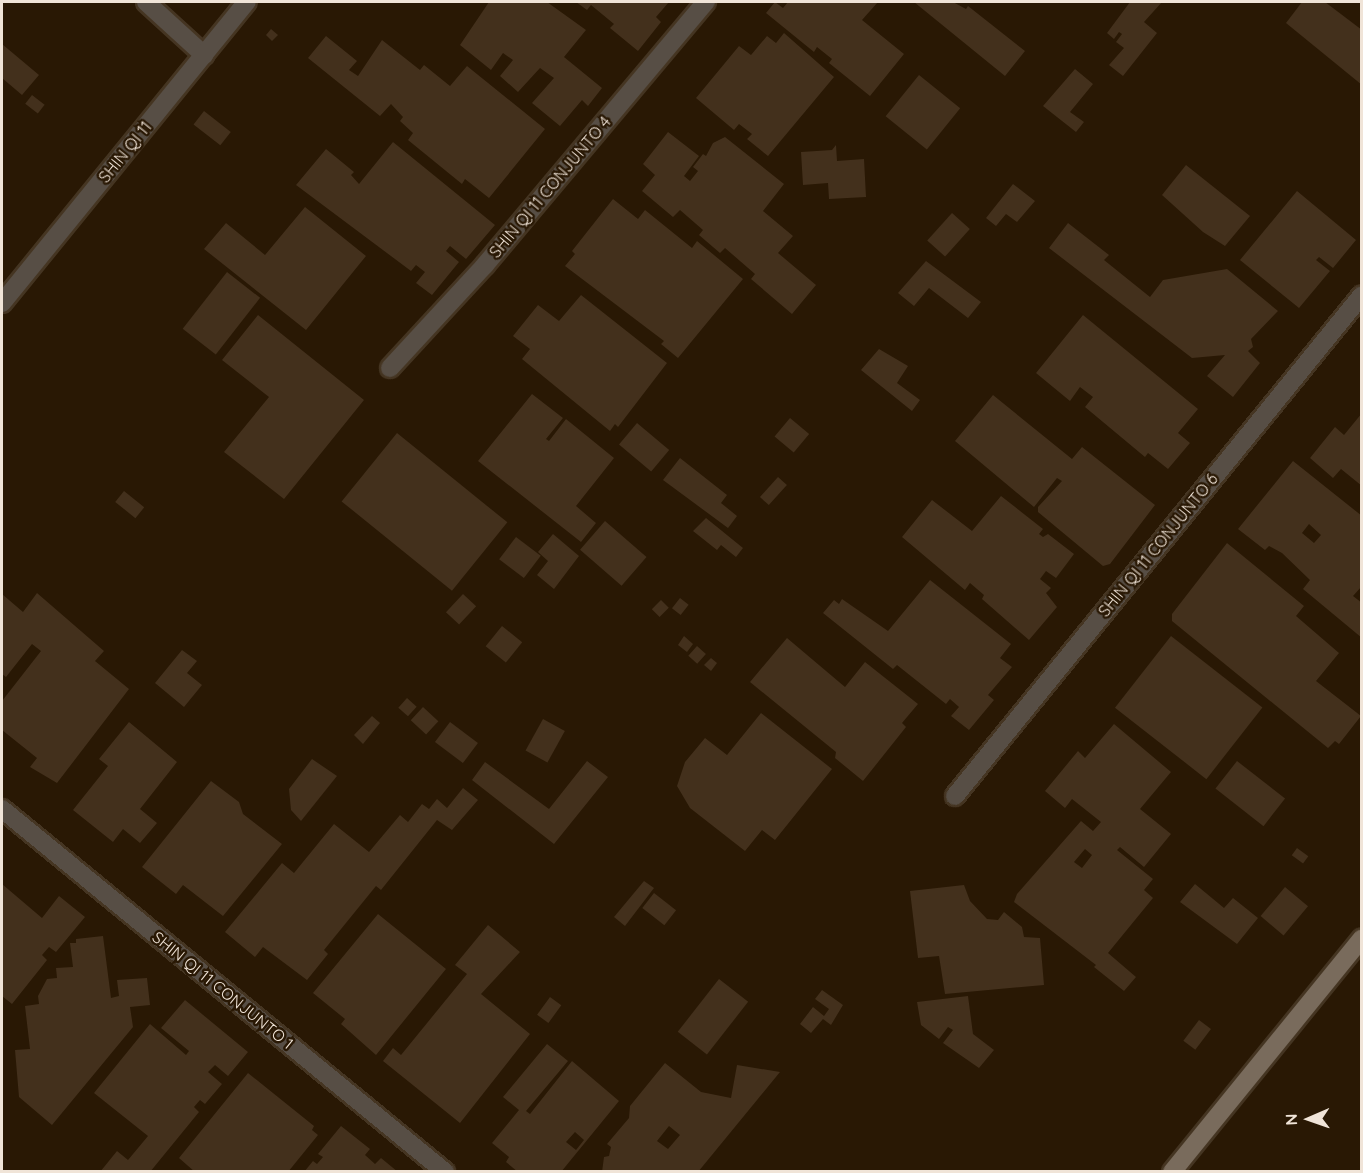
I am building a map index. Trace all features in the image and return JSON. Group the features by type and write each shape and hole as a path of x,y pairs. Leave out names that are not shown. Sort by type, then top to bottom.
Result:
{"main road":[{"path":"1172,1172 1362,938"}],"street":[{"path":"146,2 204,55"},
{"name":"SHIN QI 11","path":"2,303 247,2"},
{"name":"SHIN QI 11 CONJUNTO 4","path":"390,368 485,265 706,2"},
{"name":"SHIN QI 11 CONJUNTO 6","path":"956,796 1362,295"},
{"name":"SHIN QI 11 CONJUNTO 1","path":"2,808 445,1172"}],"building":[{"path":"489,2 547,2 586,30 564,57 602,88 588,106 582,100 560,126 532,103 554,78 540,68 518,92 500,76 513,60 503,53 491,70 460,45"},
{"path":"576,2 669,2 656,17 661,22 638,51 610,28 614,24 591,5 587,10"},
{"path":"775,2 783,8 788,2 878,2 862,20 904,54 870,96 829,63 832,59 817,47 814,52 766,13"},
{"path":"914,2 953,2 966,9 968,6 1025,51 1005,76"},
{"path":"1130,2 1162,2 1144,22 1157,33 1123,76 1109,65 1124,48 1116,42 1122,34 1119,32 1114,39 1107,33"},
{"path":"1302,2 1325,2 1362,30 1362,85 1286,23"},
{"path":"271,29 278,35 272,41 266,35"},
{"path":"784,33 834,77 768,156 747,139 752,134 739,124 734,130 696,98 739,46 751,55 767,36 776,43"},
{"path":"326,36 357,61 349,70 358,76 382,40 420,70 424,65 450,86 467,66 545,129 489,198 465,179 462,184 408,140 413,133 400,121 403,117 391,104 380,116 308,58"},
{"path":"2,44 39,75 22,95 2,78"},
{"path":"1075,69 1093,84 1070,112 1084,122 1076,132 1043,106"},
{"path":"919,75 960,108 927,150 886,116"},
{"path":"32,95 45,105 38,114 25,104"},
{"path":"204,111 231,132 220,145 194,124"},
{"path":"668,132 699,156 684,176 690,181 698,171 693,167 703,154 706,156 713,143 725,137 784,184 763,211 793,236 778,253 816,285 792,314 751,279 755,274 725,248 720,253 699,235 703,230 680,210 673,217 642,191 655,175 643,164"},
{"path":"393,142 495,225 466,259 450,246 446,251 459,262 432,295 416,283 425,272 416,265 411,271 296,185 326,149 354,172 351,175 359,184"},
{"path":"836,145 837,161 864,159 866,197 829,199 828,183 803,185 801,152 832,150"},
{"path":"1186,165 1250,216 1225,246 1203,232 1162,195"},
{"path":"1013,184 1035,201 1017,222 1006,214 996,226 986,218"},
{"path":"1297,191 1356,240 1333,268 1319,257 1316,260 1330,271 1299,308 1240,260"},
{"path":"613,199 638,219 645,210 692,248 697,241 743,279 678,358 661,344 664,341 565,266 575,254 572,251"},
{"path":"305,207 366,256 306,330 204,249 226,223 265,255"},
{"path":"952,213 970,229 945,257 927,240"},
{"path":"1068,223 1109,255 1104,260 1150,297 1163,280 1227,269 1278,311 1251,339 1253,347 1248,351 1260,363 1233,397 1207,376 1225,355 1192,358 1049,248"},
{"path":"926,261 981,302 968,318 929,288 914,306 898,293"},
{"path":"227,272 260,298 216,355 183,329"},
{"path":"581,295 667,363 618,427 615,424 610,431 522,359 530,349 513,336 538,305 559,321"},
{"path":"258,315 364,400 284,499 224,452 269,397 222,360"},
{"path":"1083,315 1198,409 1178,433 1190,443 1168,469 1148,453 1145,457 1085,407 1093,397 1080,387 1070,401 1036,373"},
{"path":"879,349 908,366 897,383 920,400 912,411 861,370"},
{"path":"532,394 563,418 546,439 549,441 566,419 614,458 576,506 596,523 581,542 478,461"},
{"path":"993,395 1072,459 1082,447 1155,505 1110,564 1103,566 1038,512 1038,507 1062,481 1057,478 1034,507 955,441"},
{"path":"1362,413 1362,486 1341,469 1333,478 1310,458 1335,427 1344,435"},
{"path":"790,418 809,434 794,452 775,436"},
{"path":"637,423 669,450 651,471 619,444"},
{"path":"397,433 507,522 452,591 342,501"},
{"path":"680,458 727,495 721,503 737,516 728,528 663,480"},
{"path":"1293,461 1362,516 1362,586 1353,596 1362,603 1362,638 1303,589 1310,580 1282,553 1269,546 1265,550 1238,529","holes":["1309,524 1321,535 1314,543 1302,533"]},
{"path":"778,477 787,485 769,505 760,497"},
{"path":"124,491 144,507 135,518 115,502"},
{"path":"1001,496 1043,529 1039,534 1043,537 1048,534 1074,554 1056,578 1046,571 1040,579 1051,588 1046,593 1057,607 1029,640 982,599 984,595 970,583 965,590 902,537 932,500 972,531"},
{"path":"706,518 743,548 736,557 721,545 717,550 693,531"},
{"path":"605,521 647,557 622,586 580,550"},
{"path":"553,534 579,556 554,589 537,575 548,561 538,552"},
{"path":"516,537 541,556 524,578 499,559"},
{"path":"1227,543 1304,606 1296,616 1339,653 1316,681 1361,716 1339,744 1335,741 1328,748 1172,621 1172,614"},
{"path":"930,580 1011,644 1000,658 1012,667 988,695 994,700 969,730 951,716 959,707 950,699 946,704 897,665 893,669 823,613 834,600 839,604 842,599 888,631"},
{"path":"37,593 104,651 95,661 129,689 57,783 30,767 37,758 2,730 2,701 41,651 32,644 6,677 2,674 2,594 23,612"},
{"path":"463,594 476,606 459,625 446,612"},
{"path":"680,598 689,605 681,615 672,608"},
{"path":"661,600 669,608 660,617 652,609"},
{"path":"502,626 522,642 506,663 486,646"},
{"path":"684,636 693,644 687,652 678,645"},
{"path":"1171,636 1262,707 1206,779 1115,708"},
{"path":"787,638 845,687 865,662 918,704 902,723 906,727 863,781 835,758 836,752 750,682"},
{"path":"697,646 706,654 697,664 688,656"},
{"path":"182,650 197,661 187,673 202,685 184,707 155,683"},
{"path":"711,658 717,663 711,671 704,665"},
{"path":"407,698 417,707 408,716 398,708"},
{"path":"423,707 438,721 426,734 411,720"},
{"path":"761,713 832,769 775,840 762,830 745,851 690,808 677,786 685,762 705,738 727,755"},
{"path":"372,716 380,723 363,744 354,735"},
{"path":"543,719 565,731 547,763 526,750"},
{"path":"129,722 177,762 140,809 157,823 140,843 123,829 113,842 73,810 108,766 99,759"},
{"path":"450,722 478,743 463,763 435,742"},
{"path":"1114,724 1171,772 1140,809 1171,834 1144,867 1120,847 1117,850 1153,879 1144,890 1153,898 1108,953 1136,977 1124,991 1094,967 1096,965 1014,902 1017,894 1081,821 1093,831 1101,822 1072,799 1065,808 1045,791 1078,751 1085,758","holes":["1085,849 1092,855 1082,868 1074,862"]},
{"path":"312,759 337,776 301,821 291,810 289,789"},
{"path":"587,761 608,777 554,844 472,780 485,762 549,809"},
{"path":"1237,761 1285,799 1264,826 1215,789"},
{"path":"211,781 239,802 243,814 282,844 223,916 183,885 176,894 142,867"},
{"path":"463,788 478,800 452,830 437,820 381,890 376,886 324,950 328,954 307,980 263,947 255,957 225,932 282,863 294,873 334,824 369,852 400,815 408,822 422,804 429,809 437,799 447,808"},
{"path":"1297,848 1308,856 1303,864 1292,855"},
{"path":"644,881 654,888 625,926 614,917"},
{"path":"2,884 42,918 59,896 85,917 56,952 49,947 42,955 47,960 12,1004 2,996"},
{"path":"1195,884 1224,908 1233,898 1258,918 1237,944 1180,902"},
{"path":"964,885 970,901 987,919 998,920 1004,912 1022,927 1024,937 1040,938 1044,985 945,994 939,956 918,958 910,891"},
{"path":"1285,887 1308,906 1284,935 1261,916"},
{"path":"654,893 676,910 664,925 642,908"},
{"path":"378,914 446,969 376,1055 341,1024 345,1019 313,993"},
{"path":"488,925 520,952 481,994 530,1034 460,1123 383,1061 393,1048 401,1055 467,974 455,965"},
{"path":"103,936 111,998 119,996 117,980 147,978 150,1005 130,1007 133,1027 52,1125 19,1097 15,1050 30,1049 25,1006 39,1004 38,996 47,979 57,978 56,968 73,967 70,943 76,943 76,939"},
{"path":"719,979 748,1002 707,1055 678,1032"},
{"path":"822,990 843,1005 831,1025 823,1019 811,1033 800,1024 813,1007 824,1016 829,1009 815,999"},
{"path":"968,996 973,1034 994,1050 979,1068 943,1043 953,1030 948,1027 939,1039 921,1025 917,1002"},
{"path":"550,997 561,1005 548,1023 537,1015"},
{"path":"185,1000 248,1052 228,1076 215,1065 208,1072 222,1084 205,1104 200,1100 194,1107 199,1112 150,1172 100,1172 117,1151 128,1160 148,1136 94,1093 150,1024 186,1055 189,1051 161,1028"},
{"path":"1199,1020 1211,1029 1195,1050 1183,1041"},
{"path":"547,1044 568,1061 526,1111 530,1114 572,1061 619,1101 561,1172 518,1172 506,1162 509,1157 492,1143 519,1110 503,1097","holes":["575,1132 584,1140 576,1150 566,1142"]},
{"path":"665,1063 701,1092 731,1098 737,1065 780,1072 698,1172 602,1172 604,1157 609,1156 611,1147 607,1144 629,1118 630,1106","holes":["669,1126 680,1135 668,1149 657,1141"]},
{"path":"248,1073 314,1126 312,1130 318,1135 288,1172 195,1172 179,1158"},
{"path":"341,1126 370,1149 365,1155 375,1164 381,1158 398,1172 304,1172 313,1161 317,1164 323,1157 318,1154"}]}
